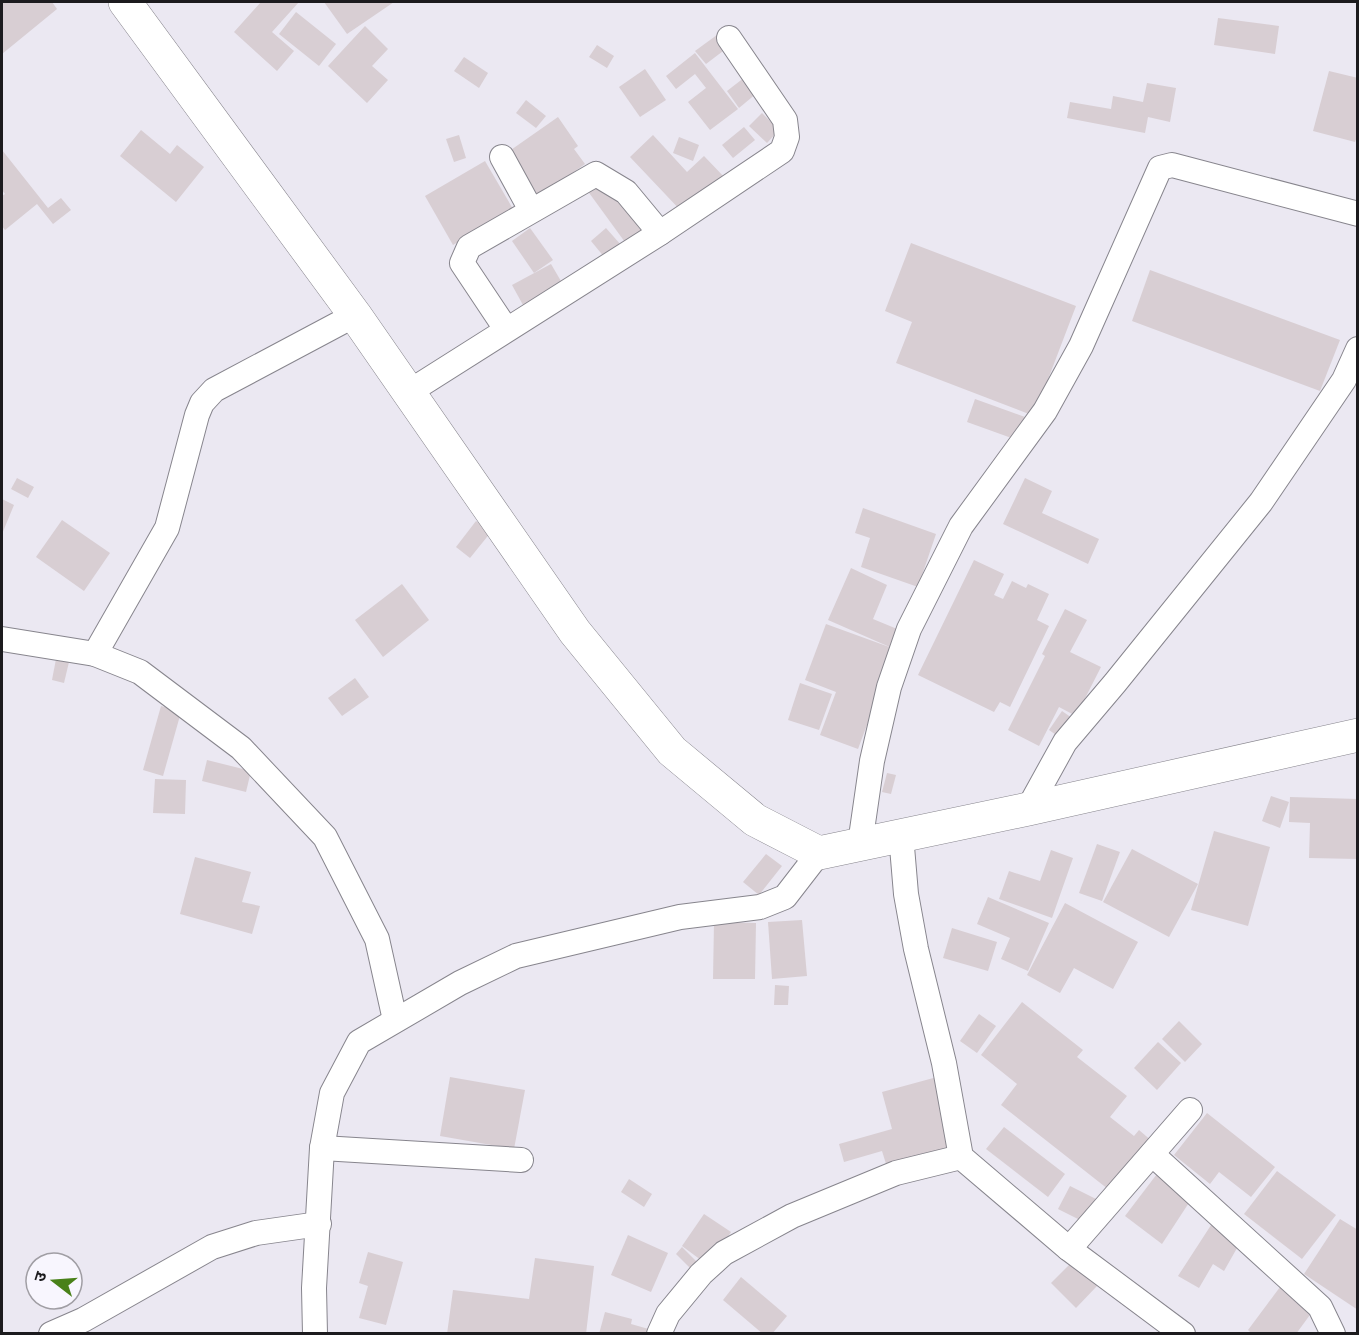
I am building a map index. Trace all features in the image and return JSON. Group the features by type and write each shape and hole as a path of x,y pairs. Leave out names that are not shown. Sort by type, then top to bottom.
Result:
{"main road":[{"path":"125,2 355,315 575,632 672,751 755,820 819,853 1358,735"}],"street":[{"path":"409,392 660,233 782,151 788,137 785,120 729,38"},
{"path":"502,157 531,210"},
{"path":"860,844 872,761 888,687 909,629 960,525 1045,411 1081,346 1160,168 1172,165 1358,214"},
{"path":"506,329 462,263 469,247 596,174 626,192 660,233"},
{"path":"95,654 167,528 202,403 214,390 355,315"},
{"path":"1028,809 1065,742 1261,502 1344,380 1358,349"},
{"path":"2,639 95,654 141,672 241,748 325,837 377,939 394,1020"},
{"path":"901,836 906,894 916,949 944,1063 962,1157 1069,1249 1183,1334"},
{"path":"315,1334 314,1288 322,1148 332,1093 359,1042 394,1020 516,956 680,917 760,907 785,897 819,853"},
{"path":"1069,1249 1190,1110"},
{"path":"322,1148 521,1160"},
{"path":"1152,1154 1320,1307 1333,1334"},
{"path":"659,1334 668,1314 700,1274 724,1253 792,1216 885,1178 962,1157"},
{"path":"51,1334 83,1320 212,1247 256,1233 318,1224"}],"building":[{"path":"2,2 52,2 57,9 2,54"},
{"path":"261,2 299,2 272,32 294,51 277,71 234,32"},
{"path":"324,2 394,2 347,34"},
{"path":"296,12 336,44 319,66 279,34"},
{"path":"1218,18 1279,26 1275,54 1214,45"},
{"path":"365,26 388,49 372,66 388,80 367,103 328,66"},
{"path":"721,32 731,45 706,64 695,51"},
{"path":"597,45 614,56 607,68 589,57"},
{"path":"695,53 738,109 710,130 688,102 706,88 695,74 676,89 666,76"},
{"path":"464,57 488,73 479,88 454,71"},
{"path":"645,69 666,100 640,117 619,87"},
{"path":"1329,71 1358,78 1358,134 1355,142 1313,131"},
{"path":"745,77 757,93 739,108 727,91"},
{"path":"1147,83 1176,88 1170,122 1148,117 1145,133 1067,118 1070,102 1111,109 1113,96 1143,102"},
{"path":"526,100 546,116 536,128 516,113"},
{"path":"762,113 779,130 767,143 749,126"},
{"path":"558,117 578,146 574,149 585,164 539,197 508,152"},
{"path":"744,127 755,140 733,158 722,145"},
{"path":"141,130 170,154 177,145 204,167 176,202 120,156"},
{"path":"459,135 466,158 454,162 446,139"},
{"path":"653,135 687,172 704,156 726,179 684,214 630,157"},
{"path":"679,137 699,145 693,161 673,153"},
{"path":"2,150 48,208 61,198 71,210 53,224 37,204 5,230 2,226 2,196 5,194 2,190"},
{"path":"485,161 513,209 453,245 425,196"},
{"path":"605,182 651,233 630,249 587,190"},
{"path":"530,228 553,260 534,273 512,241"},
{"path":"606,228 621,245 605,258 591,241"},
{"path":"911,243 1076,306 1034,416 896,363 912,322 885,311"},
{"path":"551,264 565,288 523,305 512,285"},
{"path":"1150,270 1340,340 1320,391 1132,321"},
{"path":"975,399 1025,417 1017,440 967,422"},
{"path":"17,478 34,487 28,498 11,489"},
{"path":"1025,478 1052,491 1042,513 1099,539 1088,564 1003,524"},
{"path":"2,499 14,505 2,534"},
{"path":"863,508 936,534 918,587 861,567 870,538 855,533"},
{"path":"62,520 110,553 84,591 36,557"},
{"path":"476,521 491,532 470,558 456,547"},
{"path":"974,560 1004,574 994,595 1003,599 1012,581 1026,588 1028,584 1049,594 1037,620 1049,626 1010,707 1000,702 994,712 918,675"},
{"path":"851,568 887,585 873,619 902,631 858,749 820,735 836,692 805,680 826,624 892,648 828,620"},
{"path":"402,584 429,620 383,657 355,620"},
{"path":"1065,609 1087,620 1070,652 1101,667 1076,716 1059,707 1039,746 1008,730 1045,656 1042,654"},
{"path":"56,659 69,662 64,683 52,680"},
{"path":"355,678 369,697 342,716 328,698"},
{"path":"800,683 832,694 819,730 788,720"},
{"path":"161,706 181,712 163,776 143,770"},
{"path":"1062,711 1075,720 1062,739 1049,730"},
{"path":"207,760 251,771 246,792 202,781"},
{"path":"887,773 896,775 891,794 882,792"},
{"path":"155,779 186,780 185,814 153,813"},
{"path":"1271,796 1289,802 1280,828 1262,821"},
{"path":"1290,797 1358,799 1358,859 1309,858 1310,823 1289,822"},
{"path":"1214,831 1270,847 1248,926 1191,910"},
{"path":"1097,844 1120,852 1102,901 1079,893"},
{"path":"1132,849 1198,884 1169,937 1103,902"},
{"path":"1051,850 1073,858 1052,918 999,899 1009,871 1040,881"},
{"path":"766,854 782,866 759,895 743,882"},
{"path":"195,857 251,872 242,902 260,906 252,934 180,914"},
{"path":"988,897 1049,923 1028,971 1001,959 1010,938 977,924"},
{"path":"1065,903 1138,942 1113,989 1074,968 1060,993 1027,975"},
{"path":"802,920 807,976 772,979 768,922"},
{"path":"714,922 756,923 755,979 713,979"},
{"path":"952,928 997,942 988,971 943,958"},
{"path":"775,985 789,986 788,1005 774,1005"},
{"path":"1022,1002 1083,1050 1077,1057 1127,1096 1110,1117 1134,1136 1139,1130 1153,1142 1113,1193 1001,1105 1017,1084 981,1055"},
{"path":"979,1014 996,1026 977,1053 960,1041"},
{"path":"1179,1021 1202,1044 1185,1062 1162,1039"},
{"path":"1158,1042 1181,1063 1157,1090 1134,1068"},
{"path":"450,1077 525,1090 514,1149 440,1136"},
{"path":"937,1077 956,1147 887,1167 882,1151 844,1162 839,1144 892,1129 882,1092"},
{"path":"1207,1113 1275,1167 1251,1197 1219,1172 1210,1184 1174,1155"},
{"path":"1004,1127 1065,1174 1048,1197 986,1149"},
{"path":"1160,1170 1194,1195 1162,1244 1125,1216"},
{"path":"1277,1171 1336,1215 1302,1259 1244,1214"},
{"path":"629,1179 652,1194 644,1207 621,1192"},
{"path":"1070,1186 1098,1200 1086,1223 1058,1209"},
{"path":"704,1214 731,1232 709,1266 682,1246"},
{"path":"1215,1219 1241,1241 1224,1271 1213,1264 1199,1288 1178,1276"},
{"path":"1340,1219 1358,1230 1358,1310 1304,1274"},
{"path":"628,1235 668,1253 651,1292 611,1275"},
{"path":"682,1247 699,1264 693,1271 676,1254"},
{"path":"368,1252 403,1262 386,1325 359,1318 368,1286 359,1283"},
{"path":"535,1258 594,1266 586,1334 447,1334 453,1290 529,1299"},
{"path":"1072,1262 1097,1286 1076,1308 1051,1283"},
{"path":"741,1277 787,1316 772,1334 763,1334 723,1300"},
{"path":"1283,1283 1315,1308 1296,1334 1252,1334 1248,1330"},
{"path":"605,1312 632,1319 631,1324 652,1330 650,1334 599,1334"}]}
